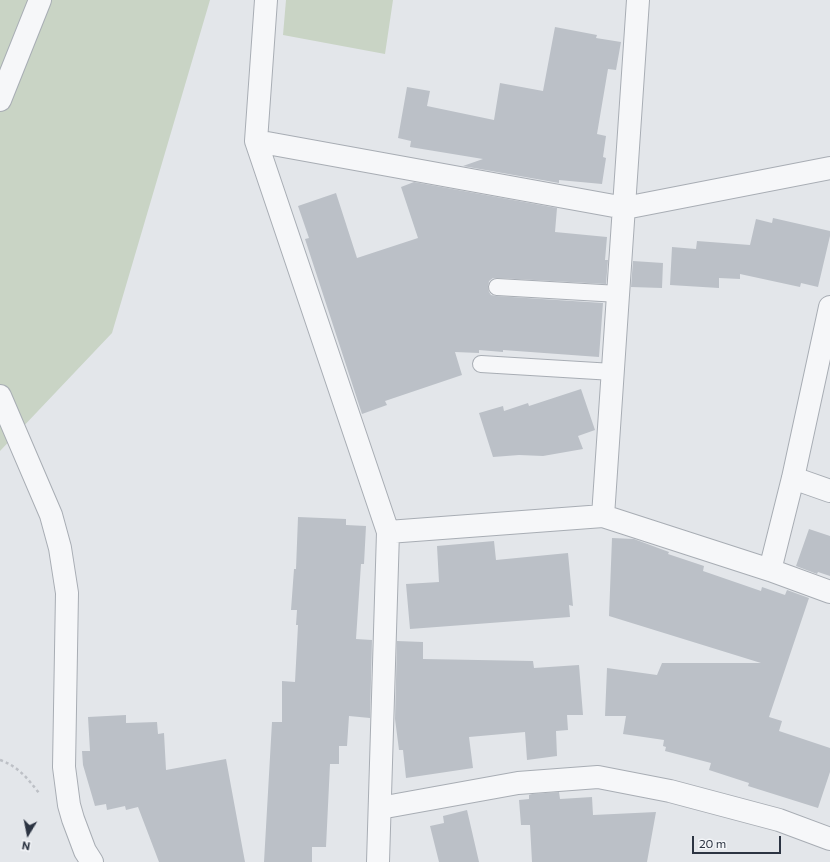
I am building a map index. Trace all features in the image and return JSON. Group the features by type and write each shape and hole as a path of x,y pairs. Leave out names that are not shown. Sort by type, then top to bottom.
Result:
{"street":[{"path":"0,100 40,0"},
{"path":"266,0 256,141 388,532 378,862"},
{"path":"603,516 614,372 638,0"},
{"path":"256,141 625,208 830,168"},
{"path":"770,570 830,307"},
{"path":"0,396 51,515 60,548 67,593 64,767 69,805 73,819 85,851 92,862"},
{"path":"792,478 830,491"},
{"path":"388,532 603,516 770,570 830,592"},
{"path":"380,808 518,783 598,777 670,792 779,820 830,839"}],"lane":[{"path":"497,287 619,294"},
{"path":"481,364 614,372"}],"path":[{"path":"0,760 11,763 27,777 41,795"}],"green space":[{"path":"0,0 210,0 112,333 0,451"},
{"path":"286,0 393,0 385,54 283,35"}],"building":[{"path":"555,27 597,35 596,38 621,42 616,70 608,69 597,134 606,136 603,157 606,158 602,184 559,180 559,183 463,166 483,159 410,147 411,141 398,138 407,87 430,91 427,106 494,120 500,83 543,91"},
{"path":"414,182 557,208 555,232 607,237 605,260 608,260 606,284 493,278 489,281 488,287 491,295 496,296 603,303 599,357 503,350 503,352 479,350 479,353 455,352 462,375 385,401 387,405 362,414 305,239 309,238 298,206 336,193 357,258 418,238 401,187"},
{"path":"773,218 830,231 818,287 801,283 800,287 740,274 740,279 719,278 719,288 670,285 672,247 696,249 697,241 750,245 756,219 772,223"},
{"path":"633,261 663,263 662,288 631,287"},
{"path":"581,389 595,430 578,436 583,449 543,456 519,455 493,457 479,413 503,406 504,411 528,403 529,406"},
{"path":"298,517 346,519 346,525 366,526 364,564 361,564 356,639 372,640 370,718 349,716 347,746 339,746 339,764 330,764 326,847 312,847 312,862 264,862 272,722 282,722 282,681 295,682 298,625 296,625 297,610 291,610 294,569 296,569"},
{"path":"809,529 830,536 830,576 818,572 817,574 796,566"},
{"path":"612,538 634,539 669,552 668,554 704,566 703,571 761,591 762,587 785,595 787,590 809,598 769,717 782,721 779,731 830,748 830,772 818,808 748,786 749,783 709,770 711,763 665,751 666,747 663,746 664,740 623,734 626,716 605,716 607,668 657,675 662,663 761,663 609,616"},
{"path":"494,541 496,560 568,553 573,606 569,605 570,617 410,629 406,584 439,582 437,546"},
{"path":"397,641 423,642 423,659 533,661 534,668 579,665 583,715 567,715 568,730 556,731 557,756 527,760 525,732 469,737 473,768 406,778 403,750 399,750 395,719"},
{"path":"126,715 126,723 157,722 158,734 164,733 166,770 226,759 245,862 159,862 138,807 126,810 125,806 107,810 106,804 95,806 83,765 82,751 90,751 88,717"},
{"path":"559,792 560,799 592,797 593,815 656,812 647,862 532,862 530,825 521,825 519,800 529,799 529,795 532,794"},
{"path":"467,810 479,862 439,862 430,826 444,823 443,816"}]}
